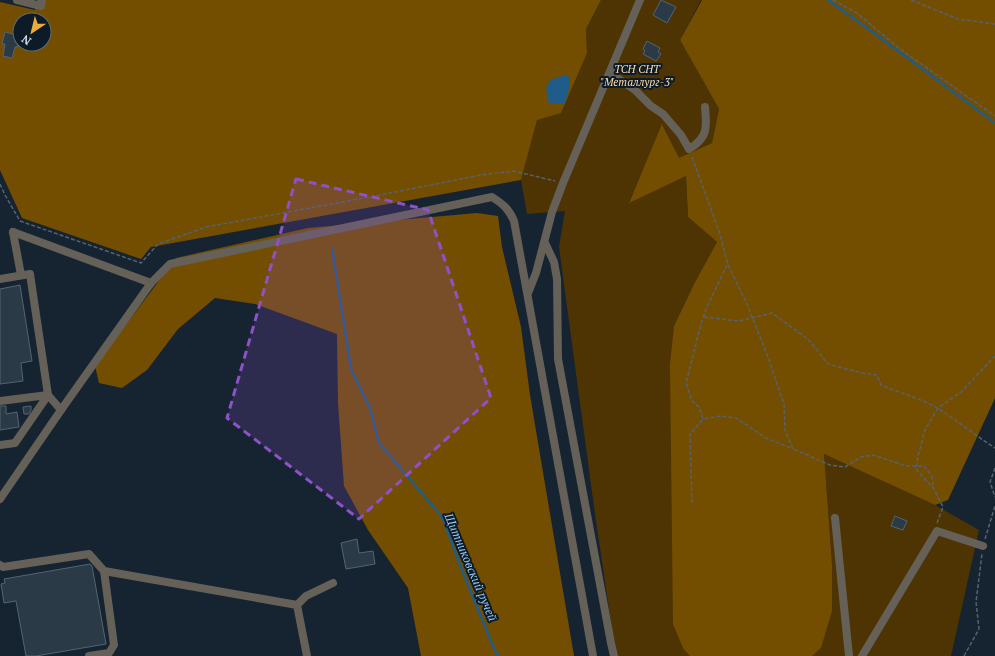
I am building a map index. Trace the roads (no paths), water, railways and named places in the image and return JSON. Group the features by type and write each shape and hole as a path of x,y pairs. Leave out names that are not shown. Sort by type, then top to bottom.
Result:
{"street":[{"path":"17,0 41,6 42,0"},
{"path":"528,293 545,243 552,212 563,183 640,0"},
{"path":"610,73 635,90 651,106 663,114 690,149 700,143 707,126 705,107"},
{"path":"0,499 151,283 170,264 492,197 503,204 510,211 514,221 593,656"},
{"path":"21,275 13,232 151,283"},
{"path":"545,243 554,262 557,279 558,359 614,656"},
{"path":"0,279 30,274 48,395 61,410"},
{"path":"0,401 48,395"},
{"path":"0,445 15,443 48,395"},
{"path":"835,518 848,656"},
{"path":"862,656 937,531 983,546"},
{"path":"0,565 3,567 89,554 104,572 114,645 109,653 89,656"},
{"path":"104,572 298,605"},
{"path":"298,605 306,596 333,583"},
{"path":"298,605 307,656"}],"water":[{"path":"567,75 570,78 570,86 565,103 549,103 546,91 548,83 555,78"}],"waterway":[{"path":"828,0 995,123"},
{"name":"Щитниковский ручей","path":"332,248 351,369 370,408 379,443 443,518 460,565 495,651 499,656"}],"park label":[{"name":"ТСН СНТ \"Металлург-3\"","path":"637,75"}]}
